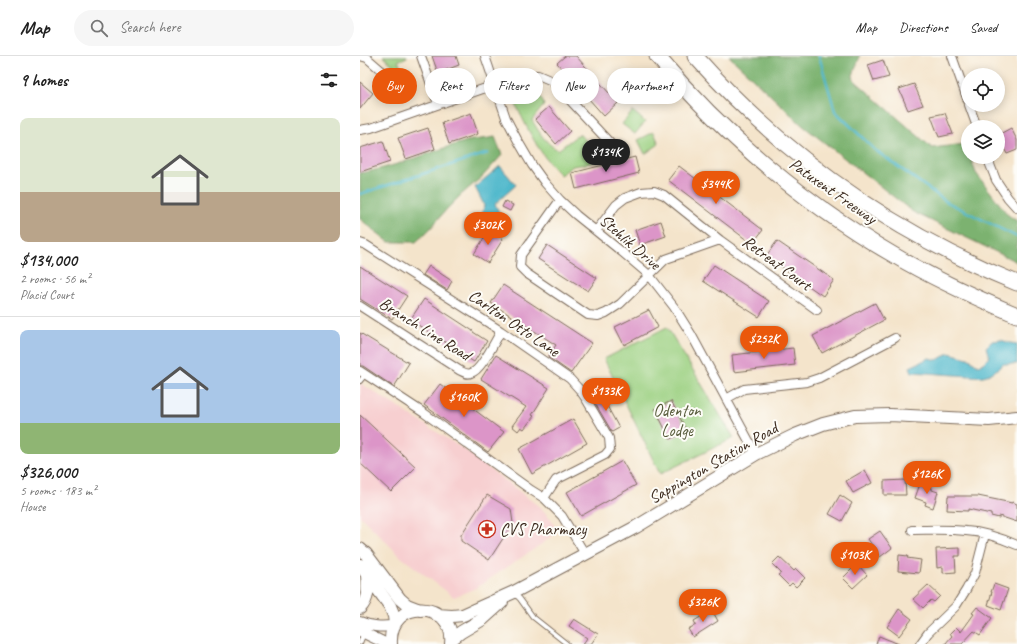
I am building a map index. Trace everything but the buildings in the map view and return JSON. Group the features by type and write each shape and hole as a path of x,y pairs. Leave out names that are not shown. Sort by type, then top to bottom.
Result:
{"highway":[{"name":"Patuxent Freeway","path":"657,56 705,110 736,140 774,173 810,201 892,255 982,300 1017,315"},
{"name":"Patuxent Freeway","path":"695,56 754,116 791,149 828,178 869,206 940,248 1017,283"}],"main road":[{"name":"Sappington Station Road","path":"360,549 366,554 400,599 407,605 438,614 452,616 463,615 514,592 636,527 756,454 795,435 823,424 855,416 890,415 989,420 1017,417"},
{"path":"360,608 364,604 368,590 363,570"},
{"path":"363,570 390,606 394,616 394,625 389,644"},
{"name":"Sappington Station Road","path":"451,642 461,632 483,619 514,592"},
{"path":"394,625 408,612 420,610"},
{"path":"438,614 447,624 450,631 451,642"}],"street":[{"path":"360,56 366,58 378,68"},
{"path":"421,56 425,68"},
{"name":"Stehlik Drive","path":"485,56 489,68"},
{"path":"952,56 961,81"},
{"path":"543,77 552,81 610,143"},
{"path":"360,130 371,128 438,104"},
{"name":"Stehlik Drive","path":"501,104 506,118 518,141 532,165 545,183 576,215 649,275 674,307 691,334 756,454"},
{"path":"990,164 996,180 1017,208"},
{"name":"Retreat Court","path":"596,231 616,205 625,198 641,192 654,191 664,195 720,240 817,310"},
{"name":"Retreat Court","path":"560,200 521,254 520,267 526,273 588,315 598,316 620,304 666,259 720,240"},
{"name":"Carlton Otto Lane","path":"360,243 366,245 501,331 570,379 579,389 609,438 610,449 605,455 556,480 544,498"},
{"name":"Branch Line Road","path":"360,306 467,374 473,373 480,367 501,331"},
{"path":"726,399 744,389 807,382 819,378 896,338"},
{"path":"363,373 424,412 544,498 562,516 585,554"},
{"path":"912,530 966,531 985,534 1017,545"},
{"path":"920,644 928,633 956,606 966,590 975,573 985,534"},
{"path":"360,622 369,626 379,627 394,625"},
{"path":"362,632 389,644"}],"lane":[{"path":"360,381 363,373"},
{"path":"514,592 532,617 567,644"},
{"path":"360,643 362,632"}],"shaded area":[{"path":"360,383 468,452 541,508 551,519 557,532 476,588 454,597 401,557 360,516"}],"green space":[{"path":"383,56 407,56 398,61 401,67 410,68 396,68"},
{"path":"729,56 860,56 852,78 932,148 961,144 961,164 973,164 976,173 1008,215 1017,221 1017,262 913,212 802,125"},
{"path":"543,102 544,105 532,120 549,144 558,150 579,134 598,152 602,158 587,164 573,166 560,175 545,158 528,129 516,104 543,104"},
{"path":"633,111 645,122 635,134 622,124"},
{"path":"654,132 659,144 645,154 638,140"},
{"path":"495,137 502,155 483,176 462,194 416,242 389,242 360,219 360,173 401,163 467,141"},
{"name":"Odenton Lodge","path":"667,327 734,438 660,474 604,359"}],"water":[{"path":"500,166 516,185 495,204 500,214 496,221 482,216 484,205 475,187"},
{"path":"1001,340 1017,344 1017,364 1003,364 992,373 984,376 912,372 910,367 929,358 937,360 949,353 968,358 978,365 983,363 989,357 986,347 992,341"}],"waterway":[{"path":"819,56 835,111 875,150 947,202 1017,237"},
{"path":"360,194 488,153"}],"place":[{"name":"CVS Pharmacy","path":"487,529"}]}
